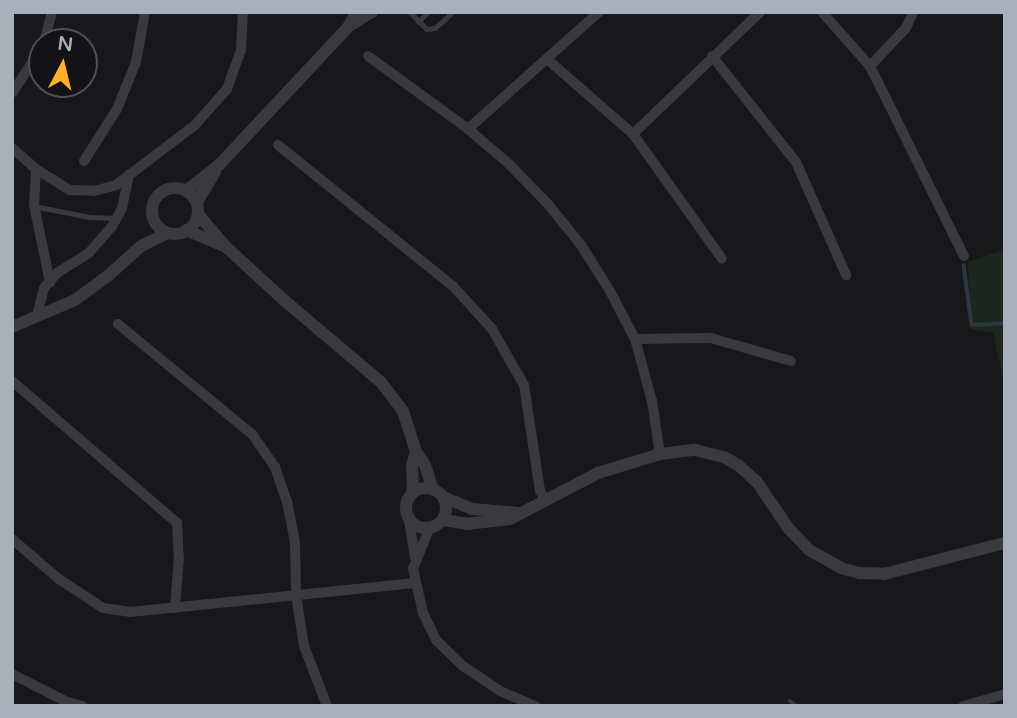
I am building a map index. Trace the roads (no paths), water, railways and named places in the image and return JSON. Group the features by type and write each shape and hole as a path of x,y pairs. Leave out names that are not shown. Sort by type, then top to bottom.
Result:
{"street":[{"path":"84,161 117,109 136,62 145,12"},
{"path":"12,148 36,169 70,190 94,191 116,185 195,125 227,89 241,50 243,12"},
{"path":"186,191 219,165 348,27 357,12"},
{"path":"348,27 372,12"},
{"path":"468,129 599,12"},
{"path":"633,134 760,12"},
{"path":"822,12 870,66 964,256"},
{"path":"870,66 906,28 913,12"},
{"path":"369,56 468,129 509,164 555,214 610,291 635,339 652,401 660,454"},
{"path":"712,56 796,162 846,275"},
{"path":"547,59 633,134 722,259"},
{"path":"13,92 28,69"},
{"path":"278,145 453,286 492,329 524,385 540,491 546,501"},
{"path":"186,230 219,165"},
{"path":"36,169 34,205 50,282"},
{"path":"37,316 41,296 57,273 88,254 102,241 125,200 129,175"},
{"path":"141,246 158,195 172,188 186,191 225,246 381,382 403,411 416,452 446,505 443,520"},
{"path":"153,216 168,233"},
{"path":"12,327 75,300 109,275 141,246 168,233 186,230 225,246"},
{"path":"118,324 252,434 275,467 287,501 295,542 296,594 304,646 327,706"},
{"path":"635,339 711,338 791,361"},
{"path":"12,381 177,523 179,557 175,608"},
{"path":"415,558 429,529 443,520 467,524 510,520 518,513 598,473 660,454 695,450 724,457 738,465 757,482 789,529 809,550 841,568 884,574 1005,543"},
{"path":"413,493 412,465 416,452"},
{"path":"518,513 473,509 422,488 413,493 405,506 415,558 415,583 423,613 436,640 463,666 500,691 536,706"},
{"path":"409,520 421,529 429,529"},
{"path":"12,539 59,579 103,608 130,612 415,583"},
{"path":"12,674 65,701 83,706"},
{"path":"963,706 1005,694"}],"lane":[{"path":"410,12 418,22 432,29 453,12"},
{"path":"418,22 428,12"},
{"path":"34,205 89,217 117,218"}],"waterway":[{"path":"964,265 972,325 1005,323"},
{"path":"790,701 797,706"}]}
